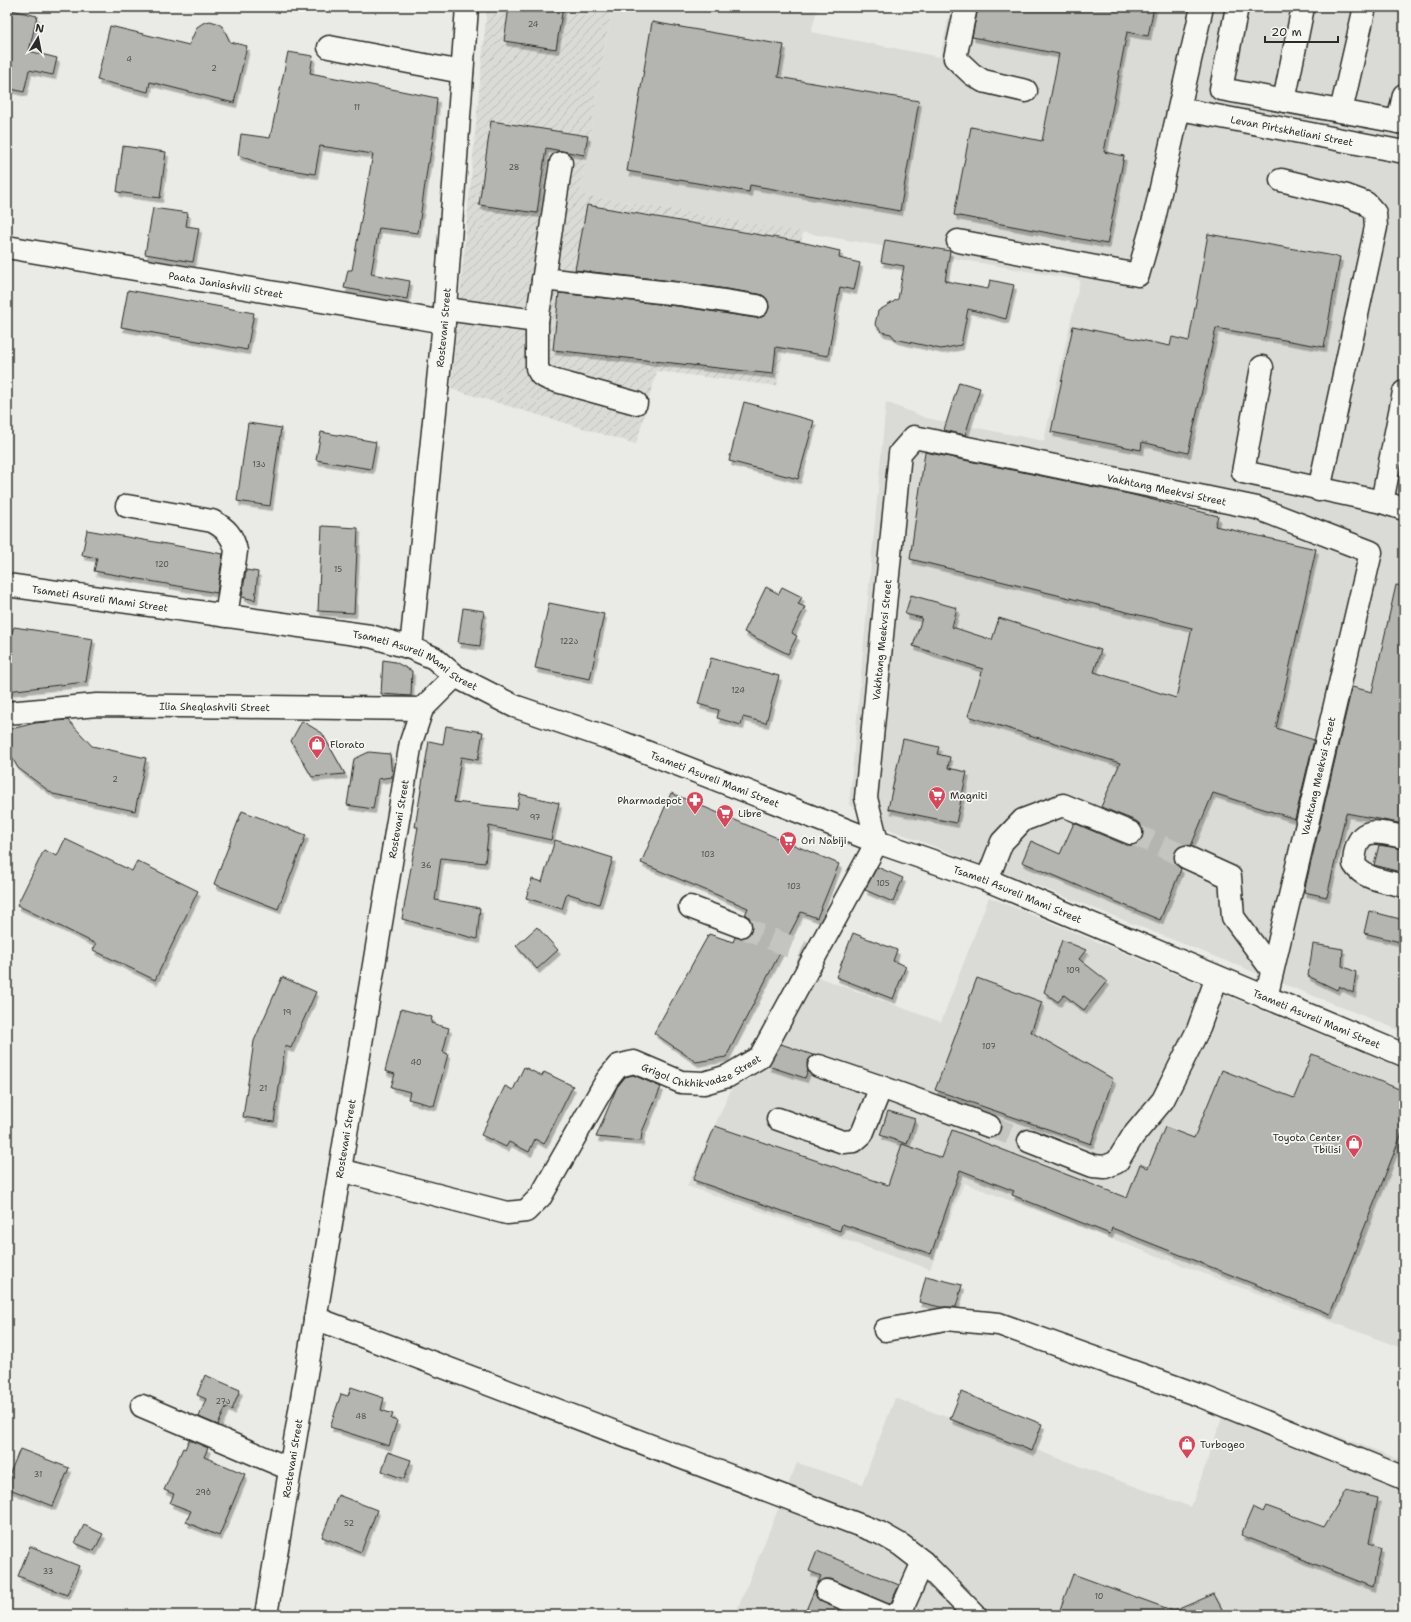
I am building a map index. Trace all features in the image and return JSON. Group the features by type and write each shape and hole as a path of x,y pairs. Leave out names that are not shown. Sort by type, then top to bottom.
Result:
{"street":[{"name":"Rostevani Street","path":"411,648 444,316 462,72 465,7"},
{"path":"966,7 955,58 983,82 1026,91"},
{"path":"958,241 1138,275 1154,219 1202,7"},
{"path":"1237,7 1221,89 1401,123 1404,95"},
{"path":"1284,101 1303,7"},
{"path":"1341,111 1365,7"},
{"path":"329,47 462,72"},
{"name":"Levan Pirtskheliani Street","path":"1180,109 1404,152"},
{"path":"561,163 537,321 538,368 540,375 549,379 636,403"},
{"path":"1281,180 1347,196 1366,203 1375,213 1376,227 1319,490"},
{"name":"Paata Janiashvili Street","path":"7,246 444,316 537,321"},
{"path":"543,279 679,294 757,306"},
{"path":"1262,367 1243,472 1319,490 1382,502 1404,509"},
{"path":"1382,502 1404,392"},
{"name":"Vakhtang Meekvsi Street","path":"876,842 866,798 900,453 914,437 1258,508 1371,552 1266,998"},
{"path":"127,506 212,521 223,527 234,542 236,551 226,616"},
{"name":"Tsameti Asureli Mami Street","path":"7,585 370,636 411,648 434,658 455,676 514,706 623,743 876,842 987,880 1404,1055"},
{"name":"Rostevani Street","path":"266,1615 411,742 422,710 455,676"},
{"name":"Ilia Sheqlashvili Street","path":"7,713 97,705 422,710"},
{"path":"987,880 1002,842 1023,820 1063,805 1131,833"},
{"path":"1404,837 1376,832 1364,834 1358,841 1354,864 1359,871 1370,877 1404,886"},
{"name":"Grigol Chkhikvadze Street","path":"340,1170 507,1213 526,1211 542,1196 606,1080 618,1066 634,1062 681,1082 704,1083 728,1076 760,1057 809,954 876,842"},
{"path":"1186,857 1230,877 1232,917 1272,970"},
{"path":"690,907 740,926"},
{"path":"1029,1141 1093,1166 1105,1167 1117,1162 1133,1136 1163,1100 1198,1030 1218,976"},
{"path":"819,1066 881,1086 989,1126"},
{"path":"778,1119 843,1142 854,1141 862,1134 881,1086"},
{"path":"315,1318 880,1533 901,1545 923,1562 975,1615"},
{"path":"885,1330 946,1319 999,1324 1201,1396 1404,1478"},
{"path":"142,1406 290,1470"},
{"path":"896,1615 901,1611 923,1562"},
{"path":"827,1591 884,1615"}],"shaded area":[{"path":"487,7 612,7 580,194 803,232 777,386 657,371 636,444 451,389"},
{"path":"612,7 818,7 811,32 940,57 951,7 1404,7 1404,1032 1048,890 881,826 849,805 886,402 926,418 1044,441 1080,280 580,194"},
{"path":"989,897 1404,1069 1404,1349 964,1183 930,1269 687,1186 737,1077 750,1080 812,975 941,1022"},
{"path":"1230,1395 1404,1461 1404,1563 1395,1615 735,1615 797,1463 862,1484 895,1398 1191,1507"}],"building":[{"path":"509,7 563,7 556,49 504,41"},
{"path":"978,7 1154,7 1148,36 1127,32 1104,152 1124,156 1107,244 954,215 971,127 1042,141 1059,54 972,37"},
{"path":"7,9 37,16 29,51 57,58 53,75 29,70 24,92 7,88"},
{"path":"210,21 223,27 230,42 247,46 234,103 150,82 148,92 97,80 110,26 189,45 197,27"},
{"path":"652,22 784,45 778,77 919,101 900,211 750,185 749,192 627,171"},
{"path":"288,52 313,56 310,73 437,98 434,132 418,233 379,228 371,274 410,281 407,299 344,288 348,270 352,270 373,154 320,146 315,174 266,166 238,155 241,134 270,138"},
{"path":"491,121 588,136 584,155 546,148 537,213 479,205"},
{"path":"123,146 166,152 160,198 117,192"},
{"path":"587,205 801,242 840,251 839,258 860,263 854,290 840,287 828,356 776,347 773,374 553,350 559,293 677,306 755,318 762,317 766,314 769,308 768,301 764,296 759,294 681,282 575,270"},
{"path":"153,208 188,213 186,226 199,228 193,262 145,254"},
{"path":"1208,234 1340,257 1324,347 1216,328 1188,453 1142,442 1141,450 1051,432 1073,326 1170,346 1172,337 1189,341"},
{"path":"885,240 950,251 945,281 988,289 990,280 1014,285 1006,319 968,309 961,345 941,349 895,339 891,334 882,332 875,324 878,311 898,299 904,266 881,262"},
{"path":"128,290 254,313 247,350 121,327"},
{"path":"959,382 980,388 965,435 944,430"},
{"path":"744,402 814,421 798,479 729,461"},
{"path":"248,423 281,428 270,506 237,501"},
{"path":"321,432 376,442 371,469 316,460"},
{"path":"925,452 1129,494 1218,516 1215,526 1316,549 1276,728 1314,740 1295,819 1213,793 1191,846 1185,845 1179,847 1175,852 1174,858 1176,864 1181,869 1160,920 1022,862 1031,841 1060,854 1074,823 1126,845 1139,843 1143,837 1141,825 1136,821 1101,807 1120,763 968,716 983,669 913,646 922,618 905,614 911,595 957,608 952,627 992,640 999,618 1101,650 1094,672 1176,698 1192,628 910,559"},
{"path":"322,526 358,528 354,613 318,611"},
{"path":"87,530 223,554 217,593 94,571 97,558 82,555"},
{"path":"246,570 258,572 255,600 242,597"},
{"path":"1396,585 1404,586 1404,824 1346,813 1327,897 1304,892 1352,687 1372,692"},
{"path":"766,587 779,594 782,587 802,597 798,604 805,607 792,633 797,636 788,654 744,632"},
{"path":"549,603 604,614 590,679 535,668"},
{"path":"463,608 484,611 480,646 458,643"},
{"path":"14,627 93,639 86,682 7,691 7,644"},
{"path":"711,658 779,676 766,723 743,717 741,725 717,718 719,710 698,704"},
{"path":"383,660 395,662 412,671 411,696 381,694"},
{"path":"68,720 92,746 146,758 135,811 53,794 18,768 7,749 7,730 35,723"},
{"path":"302,721 322,733 345,774 312,777 291,741"},
{"path":"446,726 483,732 478,760 461,757 454,802 517,809 520,794 559,803 551,840 489,826 485,863 441,858 435,900 480,908 477,939 402,919 418,827 415,827 429,741 443,744"},
{"path":"903,739 939,747 937,754 950,757 948,768 967,772 956,823 888,809"},
{"path":"369,752 390,754 392,777 378,779 373,809 347,805 354,759"},
{"path":"671,793 839,864 817,918 801,912 726,1057 696,1062 654,1033 709,934 733,942 735,937 742,938 748,935 752,931 752,924 750,918 745,915 748,908 641,863"},
{"path":"242,811 306,835 278,909 214,884"},
{"path":"65,839 132,871 137,861 198,891 155,980 93,950 96,944 17,905 44,850 57,856"},
{"path":"555,840 613,858 599,904 567,893 562,909 526,898 532,879 542,882"},
{"path":"1379,845 1404,849 1404,873 1374,865"},
{"path":"877,867 903,878 893,902 865,890"},
{"path":"1369,911 1404,920 1404,943 1364,933"},
{"path":"537,927 558,950 537,969 516,946"},
{"path":"853,933 897,950 893,961 906,966 893,999 836,977"},
{"path":"1062,940 1086,950 1079,959 1107,981 1084,1010 1064,995 1058,1002 1044,992"},
{"path":"1313,944 1343,949 1342,966 1356,972 1353,993 1339,986 1337,990 1308,976"},
{"path":"282,977 316,992 291,1048 285,1046 274,1122 243,1117 254,1041"},
{"path":"977,978 1042,1002 1031,1032 1113,1079 1091,1144 935,1090"},
{"path":"401,1009 432,1017 431,1023 449,1028 443,1052 448,1054 434,1106 408,1099 410,1092 391,1087 395,1074 385,1071"},
{"path":"781,1044 813,1055 807,1062 808,1070 805,1078 768,1066"},
{"path":"1312,1054 1404,1091 1404,1128 1330,1314 1112,1228 1110,1234 1012,1195 1014,1191 960,1170 931,1254 842,1224 840,1231 693,1180 715,1126 888,1185 902,1144 942,1158 952,1130 1127,1198 1140,1164 1148,1168 1165,1127 1194,1138 1222,1070 1294,1098"},
{"path":"524,1067 542,1076 544,1072 573,1086 544,1144 535,1139 529,1152 509,1142 506,1147 481,1135 505,1086 513,1090"},
{"path":"633,1075 661,1087 642,1132 641,1141 596,1137 617,1087 625,1077"},
{"path":"888,1111 915,1119 907,1144 880,1135"},
{"path":"926,1276 962,1285 956,1307 940,1307 919,1302"},
{"path":"205,1375 240,1390 232,1410 226,1407 218,1425 199,1417 206,1399 197,1395"},
{"path":"351,1387 384,1398 381,1410 393,1414 391,1419 397,1421 389,1446 330,1427 341,1394 348,1396"},
{"path":"961,1392 1042,1424 1032,1451 950,1419"},
{"path":"189,1440 208,1448 204,1457 245,1474 219,1536 186,1522 191,1511 170,1503 174,1494 164,1490 183,1448 185,1449"},
{"path":"20,1449 69,1468 53,1506 7,1488 7,1480"},
{"path":"388,1452 411,1460 404,1479 382,1471"},
{"path":"1346,1490 1378,1498 1369,1543 1381,1548 1373,1587 1241,1535 1253,1507 1263,1512 1266,1506 1324,1527"},
{"path":"338,1495 377,1510 361,1552 322,1537"},
{"path":"84,1525 103,1534 94,1551 75,1543"},
{"path":"30,1546 79,1566 67,1595 18,1576"},
{"path":"817,1551 899,1585 891,1603 889,1604 831,1579 825,1579 817,1584 821,1576 809,1571"},
{"path":"1073,1574 1174,1611 1214,1594 1225,1615 1058,1615"},
{"path":"815,1589 817,1598 822,1602 852,1615 804,1615"}],"tunnel":[{"path":"1131,833 1186,857"},
{"path":"740,926 803,952"},
{"path":"989,1126 1029,1141"}],"place":[{"name":"Florato","path":"317,759"},
{"name":"Magniti","path":"937,810"},
{"name":"Pharmadepot","path":"695,815"},
{"name":"Libre","path":"725,828"},
{"name":"Ori Nabiji","path":"788,855"},
{"name":"Toyota Center Tbilisi","path":"1354,1158"},
{"name":"Turbogeo","path":"1187,1459"}]}
